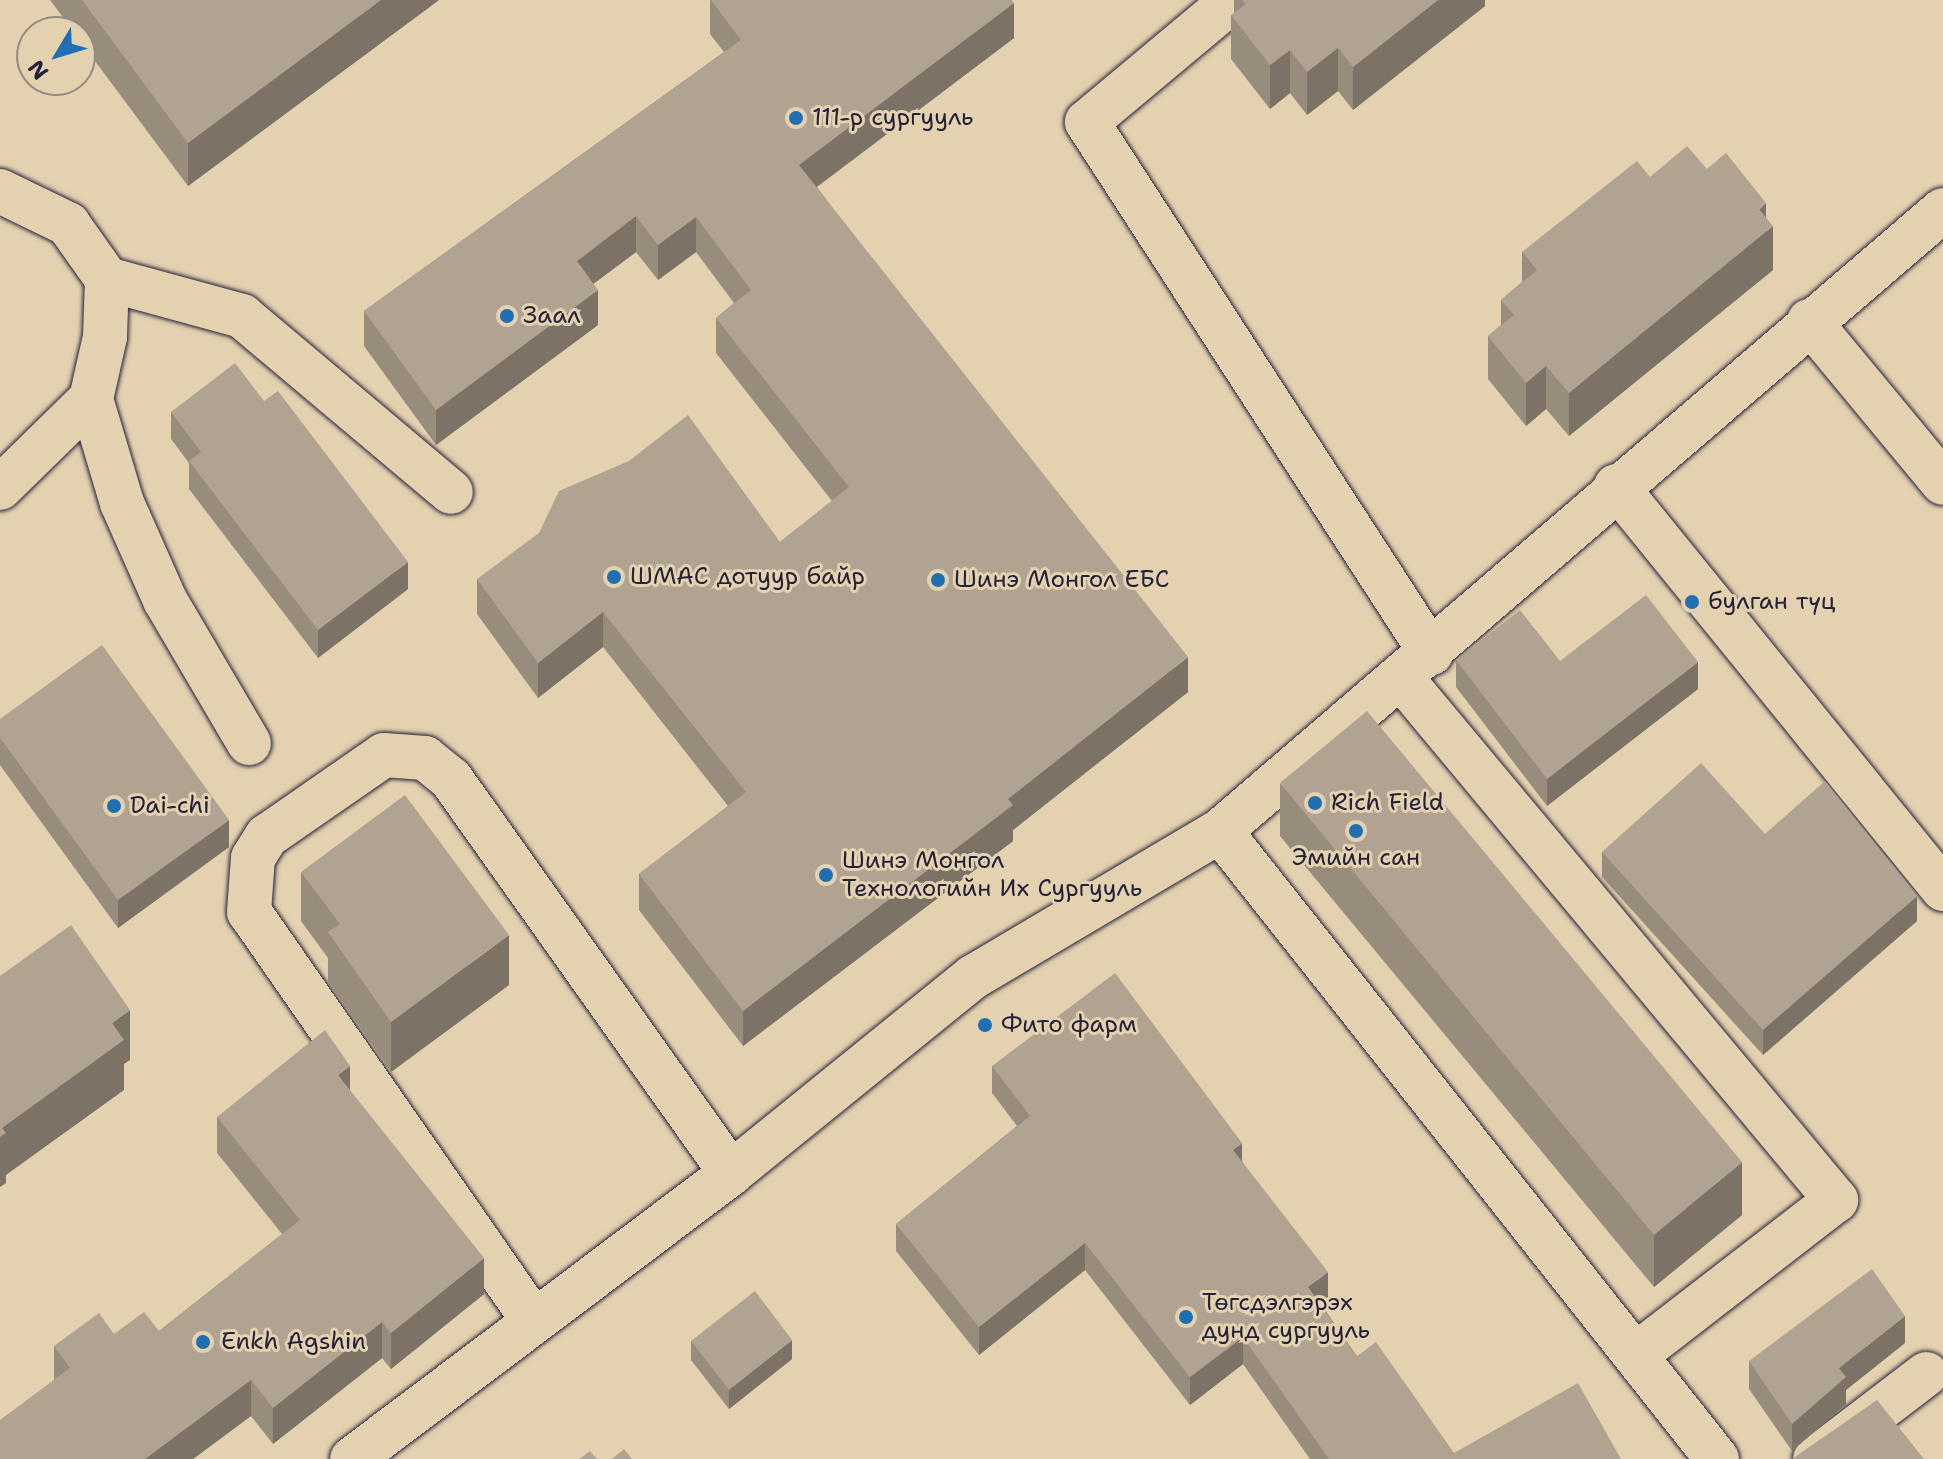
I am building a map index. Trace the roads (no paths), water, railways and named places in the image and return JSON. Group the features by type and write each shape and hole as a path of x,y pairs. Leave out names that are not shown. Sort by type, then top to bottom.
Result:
{"street":[{"path":"1233,0 1087,122 1417,666 1836,1200 1638,1353"},
{"path":"0,191 68,224 107,279 105,337 91,399 122,503 165,600 249,743"},
{"path":"352,1459 731,1173 973,977 1220,831 1417,666 1616,486 1943,210"},
{"path":"107,279 242,316 451,492"},
{"path":"1809,321 1943,483"},
{"path":"0,488 91,399"},
{"path":"1616,486 1943,889"},
{"path":"533,1320 249,912 253,858 267,836 384,755 425,758 451,779 731,1173"},
{"path":"1220,831 1638,1353 1717,1459"},
{"path":"1815,1459 1926,1374"}],"place":[{"name":"111-р сургууль","path":"796,118"},
{"name":"Заал","path":"507,316"},
{"name":"ШМАС дотуур байр","path":"614,577"},
{"name":"Шинэ Монгол ЕБС","path":"938,580"},
{"name":"булган түц","path":"1692,602"},
{"name":"Rich Field","path":"1315,803"},
{"name":"Dai-chi","path":"114,806"},
{"name":"Эмийн сан","path":"1356,831"},
{"name":"Шинэ Монгол Технологийн Их Сургууль","path":"826,875"},
{"name":"Фито фарм","path":"985,1025"},
{"name":"Төгсдэлгэрэх дунд сургууль","path":"1186,1317"},
{"name":"Enkh Agshin","path":"203,1342"}]}
